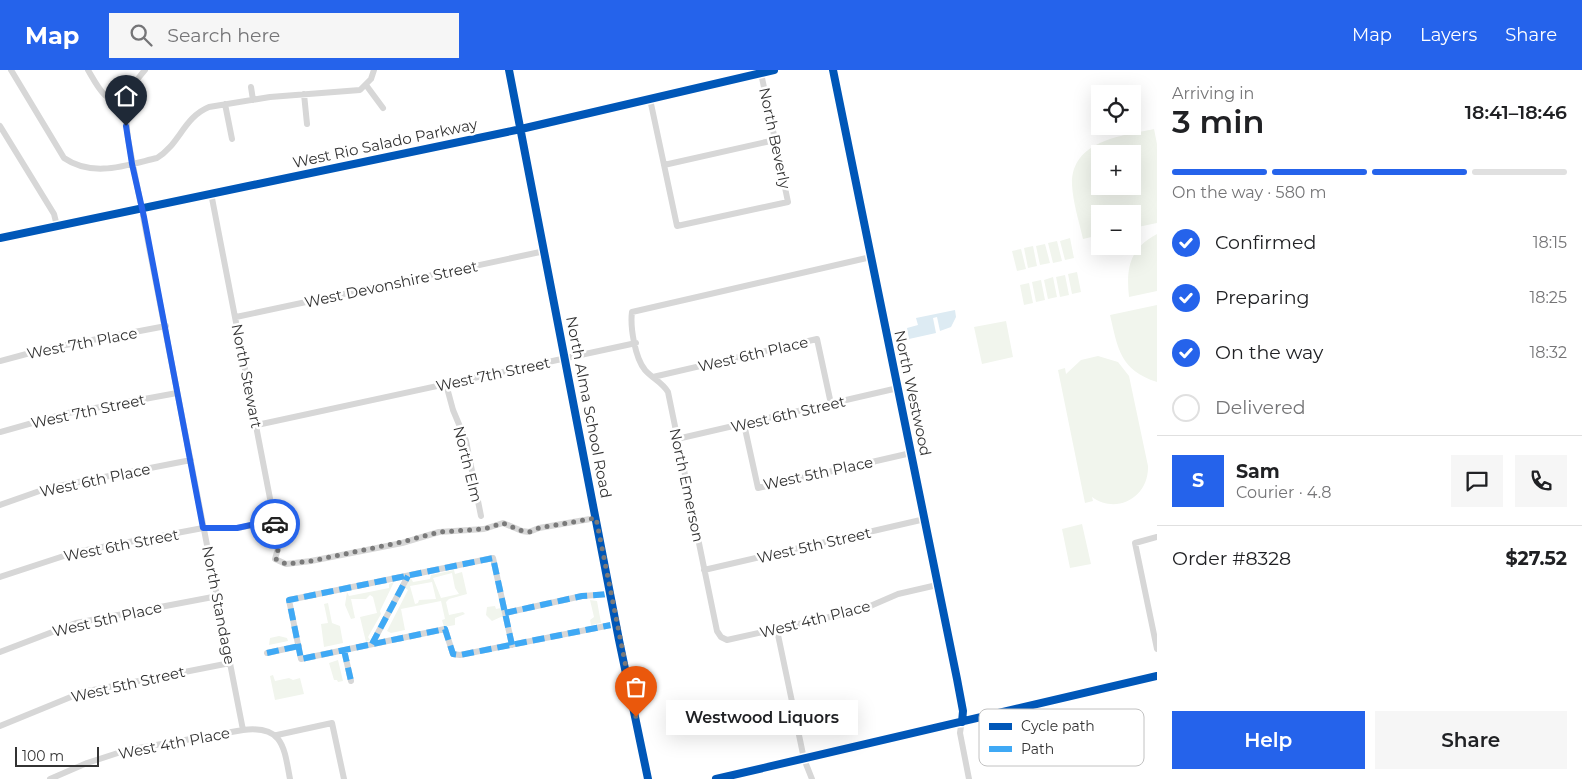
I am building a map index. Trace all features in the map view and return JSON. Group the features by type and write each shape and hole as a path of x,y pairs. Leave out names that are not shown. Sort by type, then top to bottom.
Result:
{"main road":[{"name":"North Alma School Road","path":"509,70 610,594 648,779"},
{"name":"West Rio Salado Parkway","path":"0,238 521,129 774,70"},
{"path":"1017,709 1157,676"},
{"path":"716,779 979,718"}],"street":[{"path":"12,70 64,158 73,164 94,170 157,158 166,152 187,122 209,107 304,94 360,90 371,79 374,70"},
{"path":"88,70 104,95 111,101 128,102"},
{"name":"North Standage","path":"145,70 135,83 128,102 126,126 243,730"},
{"name":"North Westwood","path":"833,70 963,711 960,734 969,779"},
{"name":"North Beverly","path":"664,165 677,226 788,202 761,73"},
{"path":"366,85 383,108"},
{"path":"250,87 253,100"},
{"path":"304,94 307,124"},
{"path":"650,99 664,165 775,140"},
{"path":"225,104 232,139"},
{"path":"0,126 54,214 57,226"},
{"name":"North Stewart","path":"211,193 279,545 276,559 286,564 311,561 402,542 439,532 484,529 503,523 529,532 539,528 596,518"},
{"name":"West Devonshire Street","path":"236,317 545,251"},
{"path":"636,343 631,319 632,312 871,257"},
{"name":"West 7th Place","path":"0,361 45,349 166,326"},
{"name":"West 6th Place","path":"653,377 817,338 831,404"},
{"name":"West 7th Street","path":"257,425 636,343"},
{"name":"North Emerson","path":"636,343 643,368 663,384 668,392 716,631 721,637"},
{"name":"North Elm","path":"446,384 453,410 466,441 481,516"},
{"name":"West 6th Street","path":"677,439 898,388"},
{"name":"West 7th Street","path":"0,432 68,414 178,393"},
{"name":"West 5th Place","path":"744,424 758,488 911,453"},
{"name":"West 6th Place","path":"0,505 48,488 191,460"},
{"name":"West 6th Street","path":"0,577 76,552 203,528 237,528 274,520"},
{"name":"West 5th Street","path":"704,570 925,520"},
{"path":"1157,537 1135,542 1157,649"},
{"path":"512,645 493,558 290,600 301,659 445,628 453,654 460,655 512,645 616,624"},
{"path":"372,644 408,576"},
{"name":"West 4th Place","path":"721,637 726,640 861,610 898,594 937,585"},
{"path":"505,613 582,596 610,594"},
{"name":"West 5th Place","path":"0,652 76,623 218,596"},
{"path":"777,630 804,759 812,779"},
{"path":"267,653 299,646"},
{"path":"344,650 351,681"},
{"name":"West 5th Street","path":"0,726 82,692 230,663"},
{"path":"276,736 332,723 344,779"},
{"path":"243,730 264,729 276,736 282,744 290,779"},
{"name":"West 4th Place","path":"50,779 127,750 243,730"},
{"path":"70,770 71,779"}],"shaded area":[{"path":"1154,129 1157,144 1157,223 1141,226 1141,205 1091,205 1091,237 1083,239 1072,185 1074,170 1080,158 1091,148 1091,195 1141,195 1141,145 1097,145 1114,138 1127,135 1141,135 1141,132"},
{"path":"1157,234 1157,291 1129,297 1128,277 1131,260 1134,255 1141,255 1141,245"},
{"path":"1070,238 1074,258 1065,260 1060,241"},
{"path":"1057,241 1062,261 1053,263 1048,243"},
{"path":"1045,244 1050,263 1040,265 1036,246"},
{"path":"1033,246 1037,266 1028,268 1024,248"},
{"path":"1021,249 1026,269 1017,271 1012,251"},
{"path":"1077,272 1081,292 1072,294 1068,274"},
{"path":"1065,275 1069,295 1060,297 1056,277"},
{"path":"1053,277 1057,297 1048,299 1044,280"},
{"path":"1041,280 1045,300 1036,302 1032,282"},
{"path":"1029,283 1033,303 1024,305 1020,285"},
{"path":"1157,305 1157,382 1135,371 1123,357 1110,315"},
{"path":"955,310 956,317 951,327 940,331 937,317 933,318 936,333 909,339 907,328 918,325 916,318"},
{"path":"1006,321 1013,357 982,364 974,327"},
{"path":"1098,356 1118,362 1129,376 1148,466 1147,477 1143,486 1130,500 1121,503 1111,504 1092,497 1093,501 1085,503 1058,370 1065,368 1066,374 1081,360"},
{"path":"1082,524 1091,564 1070,568 1062,529"},
{"path":"454,570 455,574 462,572 467,594 449,599 446,602 449,615 463,612 465,614 455,618 455,625 444,627 442,620 445,619 441,601 401,609 405,630 391,633 387,631 408,590 405,588 410,579 413,582 430,579 431,575","holes":["452,573 455,588 459,594 441,598 433,578","432,582 436,599 419,600 415,604 410,586"]},
{"path":"394,582 380,611 381,614 368,637 370,640 366,642 360,617 377,613 373,597 370,595 366,599 351,599 355,618 351,619 345,605 347,592 349,596 389,588 389,584"},
{"path":"590,600 597,601 601,623 591,625 590,620 594,617"},
{"path":"328,603 332,623 340,626 343,643 324,647 321,624 328,623 324,604"},
{"path":"495,606 496,609 501,608 503,616 492,621 486,615 487,607"},
{"path":"279,636 287,638 288,641 269,645 270,638"},
{"path":"338,660 343,681 338,682 334,680 329,663"},
{"path":"273,675 275,681 300,678 304,694 275,700 270,676"}],"marked path":[{"path":"512,645 493,558 289,600 301,659 445,629 453,654 460,655 616,624"},
{"path":"372,644 408,576"},
{"path":"505,613 582,596 610,594"},
{"path":"267,653 299,646"},
{"path":"344,650 351,681"}],"cycle path":[{"path":"509,70 619,640 648,779"},
{"path":"0,238 521,129 774,70"},
{"path":"833,70 957,679 963,711 962,722"},
{"path":"1016,709 1157,676"},
{"path":"716,779 979,718"}],"way so far":[{"path":"275,524 279,545 276,559 286,564 311,561 402,542 439,532 484,529 494,524 503,523 511,524 522,531 529,532 539,528 596,518 636,717"}],"place":[{"name":"Westwood Liquors","path":"636,717"}],"route":[{"path":"126,126 132,164 166,326 203,528 237,528 274,520 275,524"}]}
